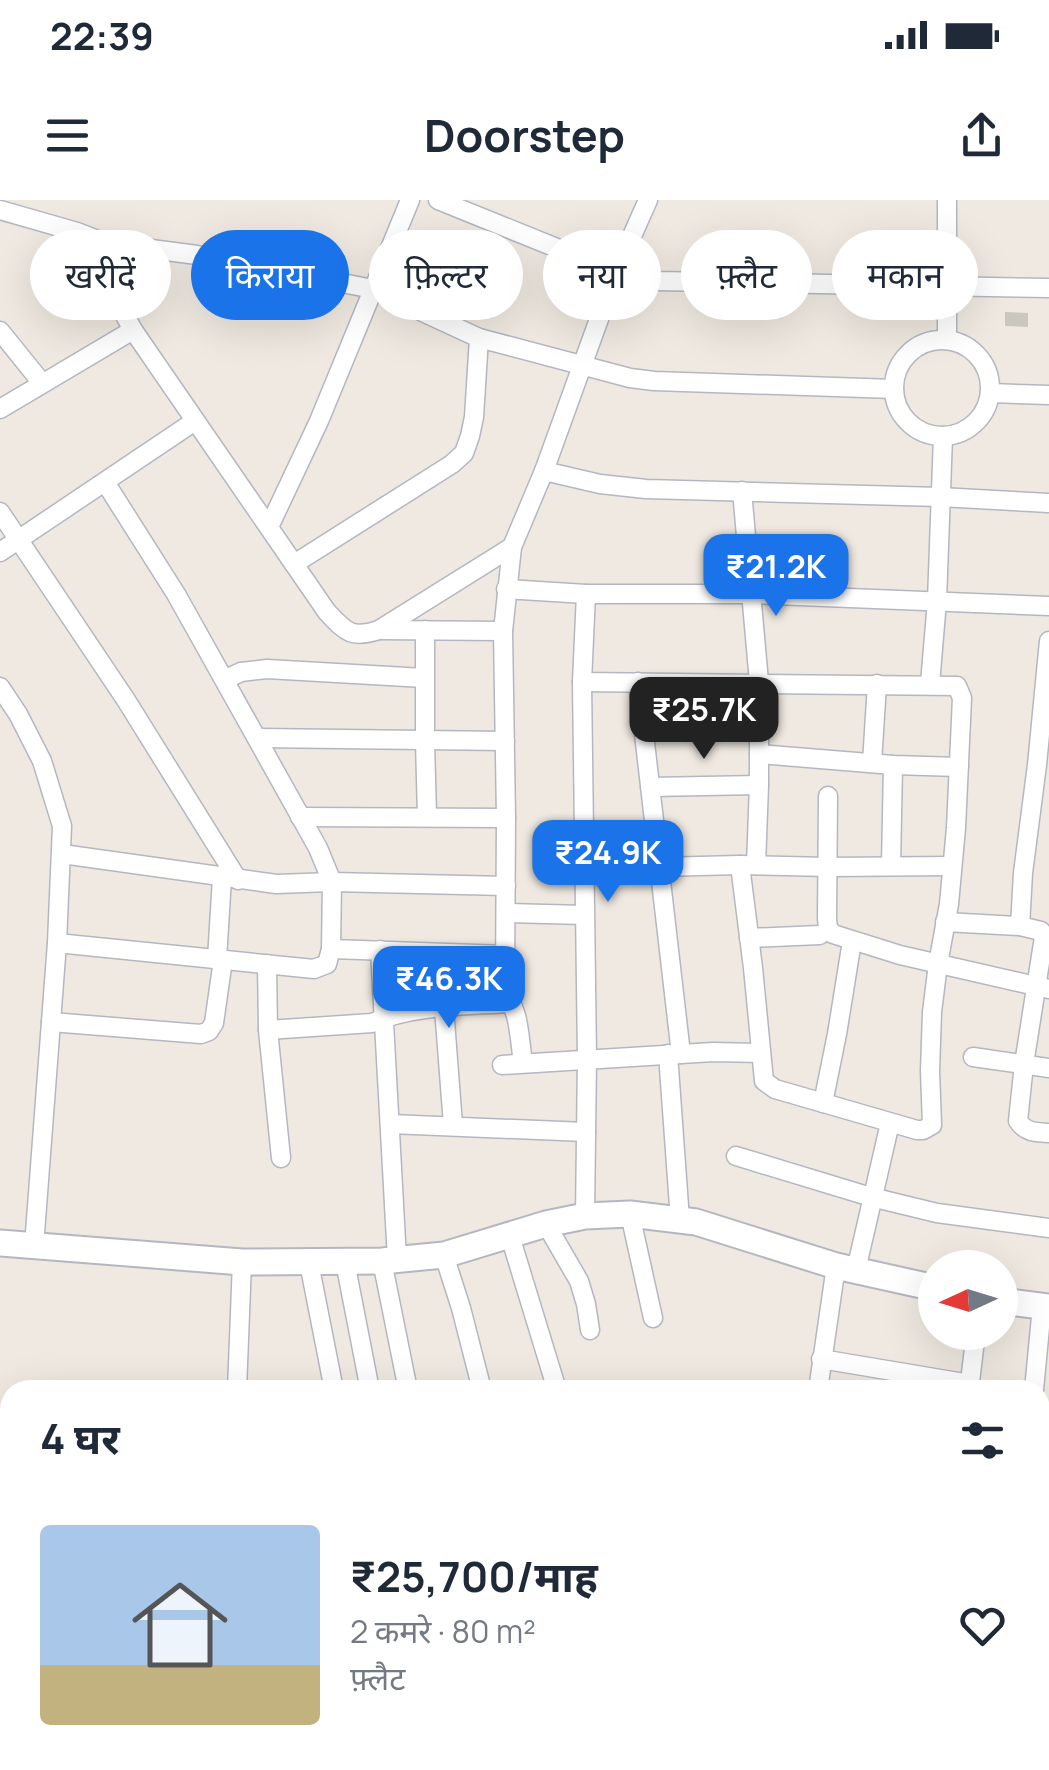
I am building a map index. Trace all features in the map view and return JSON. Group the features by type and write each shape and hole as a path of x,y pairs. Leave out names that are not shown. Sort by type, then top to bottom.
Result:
{"main road":[{"path":"0,1243 242,1262 390,1260 444,1255 585,1216 630,1214 696,1222 846,1268 918,1284"},
{"path":"1018,1303 1045,1307"}],"street":[{"path":"398,230 410,200"},
{"path":"438,200 543,242"},
{"path":"635,230 648,200"},
{"path":"947,200 947,230"},
{"path":"0,210 67,230"},
{"path":"171,251 369,288"},
{"path":"661,281 832,284"},
{"path":"978,286 1049,288"},
{"path":"270,527 369,301"},
{"path":"128,320 327,612 351,634 379,630 512,547"},
{"path":"440,320 478,338 654,382 894,389"},
{"path":"522,1063 516,1013 506,994 506,589 512,547 544,471 598,320"},
{"path":"947,320 947,340"},
{"path":"0,409 134,330"},
{"path":"0,331 42,383"},
{"path":"294,564 464,453 474,417 478,338"},
{"path":"947,340 962,344 984,364 990,393 986,407 969,428 943,436 915,428 904,417 894,389 896,373 904,358 931,341 947,340"},
{"path":"990,393 1049,395"},
{"path":"0,552 195,421"},
{"path":"930,684 943,436"},
{"path":"544,471 600,484 646,489 1049,503"},
{"path":"56,943 320,968 327,964 331,948 332,882 318,848 226,679 105,482"},
{"path":"582,682 760,682 952,684 957,686 961,692 952,866 930,1044 932,1125 917,1130 890,1123 823,1104 764,1081 750,938 748,865 759,785 760,682 742,491"},
{"path":"0,512 203,820 230,879 217,1006 209,1031 190,1034 51,1022"},
{"path":"506,589 1049,606"},
{"path":"585,1216 582,682 586,594"},
{"path":"379,630 504,631"},
{"path":"426,630 424,741 428,817"},
{"path":"1020,926 1023,874 1044,748 1049,641"},
{"path":"226,679 267,668 424,678"},
{"path":"638,682 660,867 675,1054 680,1220"},
{"path":"872,764 877,684"},
{"path":"0,687 42,760 62,826 34,1246"},
{"path":"259,738 505,741"},
{"path":"760,754 958,767"},
{"path":"891,866 893,765"},
{"path":"650,787 759,785"},
{"path":"828,796 828,928 833,934 938,964 1043,987"},
{"path":"300,817 506,818"},
{"path":"1028,842 1049,841"},
{"path":"62,854 276,884 506,886"},
{"path":"660,867 952,866"},
{"path":"506,912 584,914"},
{"path":"945,922 1020,926 1041,931 1044,937 1043,987 1024,1064 1018,1121 1030,1131 1049,1132"},
{"path":"750,938 820,935"},
{"path":"823,1104 852,940"},
{"path":"331,948 506,954"},
{"path":"380,950 390,1124 390,1260 407,1380"},
{"path":"266,964 268,1030 282,1158"},
{"path":"268,1030 372,1023 384,1017 444,1008 508,1003"},
{"path":"444,1008 453,1125"},
{"path":"502,1065 587,1058 760,1053"},
{"path":"973,1057 1049,1068"},
{"path":"819,1380 846,1268 872,1197 890,1123"},
{"path":"390,1124 586,1132"},
{"path":"736,1156 937,1213 1049,1228"},
{"path":"630,1214 653,1318"},
{"path":"546,1224 580,1281 590,1330"},
{"path":"510,1236 555,1380"},
{"path":"444,1255 479,1380"},
{"path":"237,1380 242,1262"},
{"path":"346,1262 369,1380"},
{"path":"310,1263 332,1380"},
{"path":"1035,1380 1045,1307"},
{"path":"971,1380 974,1350"},
{"path":"822,1359 933,1380"}],"building":[{"path":"1005,312 1028,313 1028,327 1005,326"}]}
